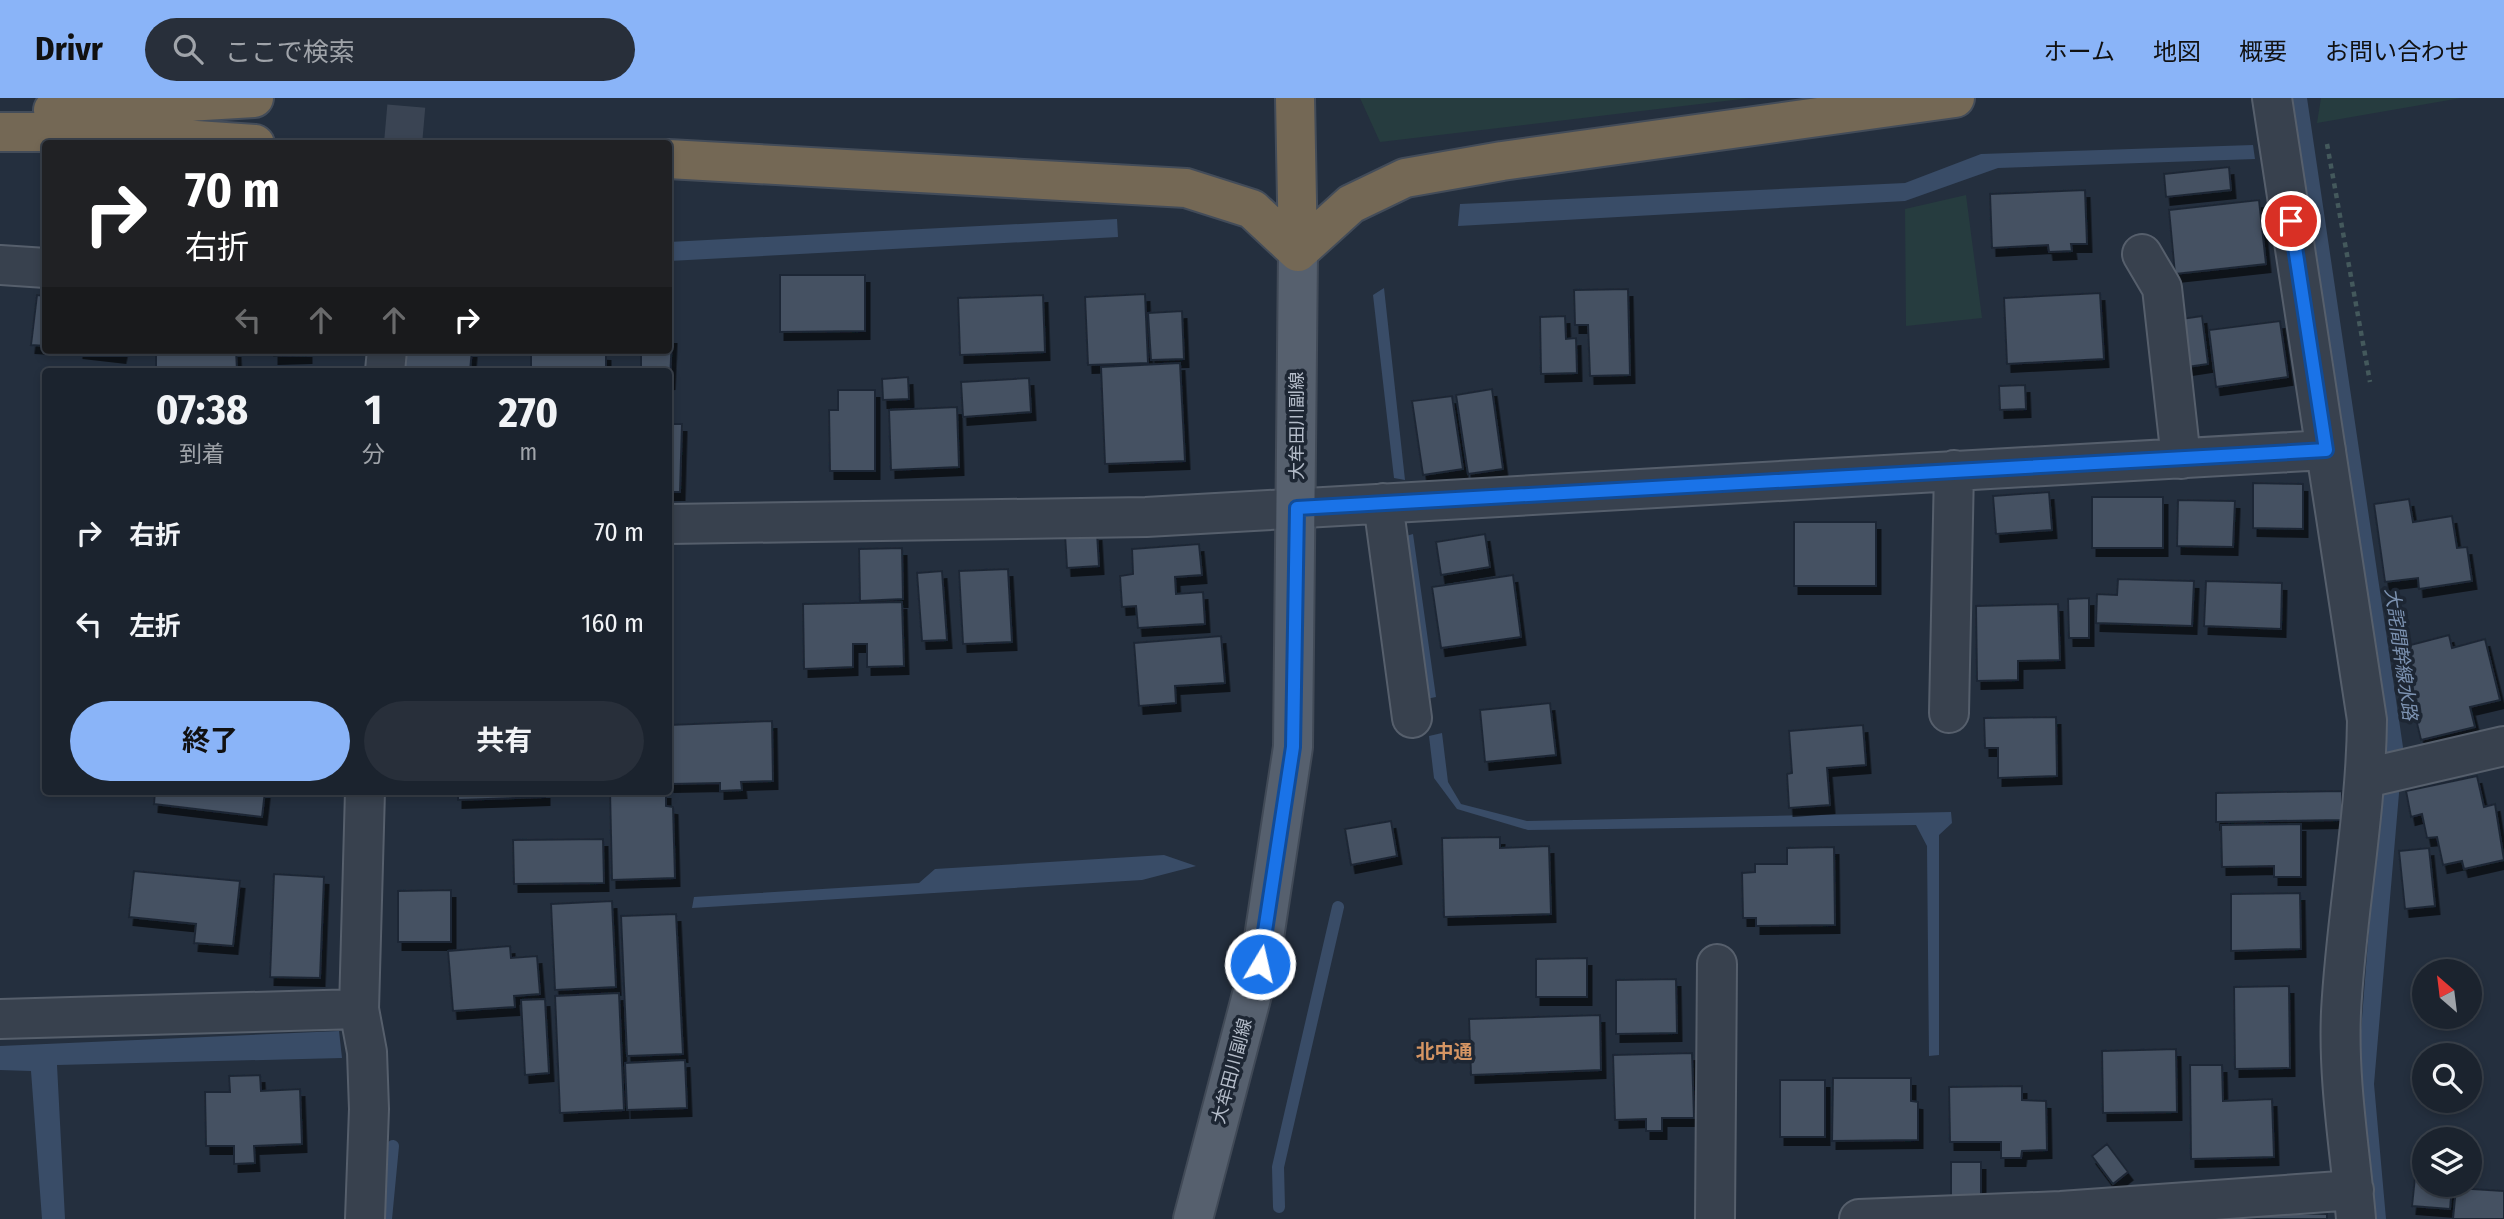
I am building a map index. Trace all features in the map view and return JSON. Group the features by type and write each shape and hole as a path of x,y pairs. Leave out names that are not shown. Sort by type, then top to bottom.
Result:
{"highway":[{"path":"0,113 254,98"},
{"path":"1294,98 1298,252"},
{"path":"1298,252 1351,204 1405,178 1502,161 1955,98"},
{"path":"0,132 79,132 196,140"},
{"path":"672,159 1186,188 1252,209 1298,252"}],"main road":[{"name":"大牟田川副線","path":"1193,1219 1260,964 1293,747 1298,252"}],"street":[{"path":"1859,1219 2061,1211 2355,1205 2341,1095 2341,1011 2367,778 2367,720 2273,98"},
{"path":"2142,254 2162,288 2181,459"},
{"path":"0,265 42,268"},
{"path":"672,524 1146,517 2326,450"},
{"path":"1949,713 1954,470"},
{"path":"1383,503 1412,718"},
{"path":"2367,778 2504,746"},
{"path":"365,795 359,1009 367,1052 369,1109 365,1219"},
{"path":"1715,1219 1717,964"},
{"path":"0,1019 359,1009"}],"path":[{"path":"2327,144 2370,382"}],"green space":[{"path":"1360,98 1750,98 1380,142"},
{"path":"2321,98 2461,98 2317,123"},
{"path":"1966,195 1982,318 1906,326 1905,209"}],"water":[{"path":"2291,98 2307,98 2403,747 2374,1084 2386,1219 2371,1219 2357,1082 2375,852"},
{"path":"2253,145 2255,159 1998,168 1905,201 1458,226 1460,204 1905,183 1981,154"},
{"path":"1117,219 1118,237 672,261 672,242"},
{"path":"1384,288 1405,480 1394,478 1373,295"},
{"path":"1413,534 1436,697 1421,700 1406,536"},
{"path":"1442,733 1448,782 1461,804 1527,821 1951,812 1952,823 1939,835 1939,1055 1929,1056 1927,846 1916,825 1528,830 1457,809 1434,778 1429,736"},
{"path":"1164,855 1196,866 1142,880 692,908 694,897 919,883 935,869"},
{"path":"339,1031 342,1058 57,1065 65,1219 42,1219 31,1071 0,1070 0,1046"}],"building":[{"path":"2229,167 2231,190 2166,197 2164,174"},
{"path":"2085,190 2087,244 2071,244 2072,251 2049,252 2048,245 1992,248 1990,194"},
{"path":"2259,200 2266,264 2175,274 2169,210"},
{"path":"780,275 865,275 865,331 780,332"},
{"path":"1628,289 1630,375 1590,376 1588,325 1575,325 1574,290"},
{"path":"2100,293 2104,359 2007,364 2004,298"},
{"path":"1145,294 1148,363 1088,365 1085,297"},
{"path":"37,295 42,296 42,346 31,345"},
{"path":"1043,295 1045,352 960,355 958,298"},
{"path":"1182,311 1184,359 1151,360 1148,313"},
{"path":"1565,316 1566,339 1576,338 1577,373 1541,374 1540,317"},
{"path":"2202,316 2208,364 2187,367 2181,319"},
{"path":"2280,321 2288,377 2216,387 2209,330"},
{"path":"156,354 236,354 237,368 156,368"},
{"path":"274,354 307,354 307,355"},
{"path":"406,354 472,354 470,368 404,368"},
{"path":"531,354 606,354 606,368 531,368"},
{"path":"641,354 671,354 671,368 641,368"},
{"path":"1180,363 1185,461 1105,464 1101,367"},
{"path":"908,377 909,399 883,400 882,379"},
{"path":"1029,378 1031,412 963,417 961,382"},
{"path":"2025,385 2026,409 2000,410 1999,386"},
{"path":"1492,389 1503,469 1468,474 1456,395"},
{"path":"838,390 875,390 875,471 830,471 829,410 838,410"},
{"path":"1452,396 1463,469 1423,475 1412,401"},
{"path":"957,407 959,467 891,470 889,410"},
{"path":"672,424 682,424 680,492 672,492"},
{"path":"2253,483 2303,484 2303,529 2253,528"},
{"path":"2049,492 2052,530 1996,534 1993,496"},
{"path":"2092,497 2163,497 2163,548 2092,548"},
{"path":"2409,499 2413,522 2452,516 2457,548 2467,547 2472,581 2419,589 2418,578 2385,582 2374,504"},
{"path":"2178,500 2235,501 2233,547 2177,546"},
{"path":"1794,522 1876,522 1876,586 1794,586"},
{"path":"1097,533 1099,566 1067,568 1065,535"},
{"path":"1485,534 1490,567 1441,575 1436,542"},
{"path":"1199,544 1202,575 1175,577 1176,594 1203,592 1205,624 1138,628 1136,606 1122,607 1120,576 1133,574 1132,549"},
{"path":"902,548 903,599 860,601 859,549"},
{"path":"1008,569 1012,642 963,644 959,571"},
{"path":"942,571 947,640 922,641 917,573"},
{"path":"1513,575 1521,637 1441,648 1432,587"},
{"path":"2118,579 2194,581 2192,626 2096,623 2097,594 2117,595"},
{"path":"2206,581 2282,583 2281,629 2204,626"},
{"path":"2089,598 2089,638 2069,638 2068,599"},
{"path":"902,602 904,666 867,667 867,644 853,644 853,667 804,669 803,604"},
{"path":"2058,604 2060,660 2018,661 2018,680 1977,681 1976,606"},
{"path":"2449,635 2452,648 2485,639 2500,700 2470,707 2475,727 2421,740 2399,648"},
{"path":"1221,636 1225,683 1175,686 1176,703 1139,706 1134,643"},
{"path":"1550,703 1556,755 1485,762 1480,710"},
{"path":"2056,717 2057,776 1998,778 1998,748 1985,748 1984,718"},
{"path":"772,721 773,781 741,782 742,790 720,791 720,783 672,784 672,725"},
{"path":"1863,725 1866,765 1827,768 1830,805 1789,808 1787,774 1792,773 1789,731"},
{"path":"2477,776 2484,807 2495,804 2504,860 2464,869 2462,861 2443,865 2437,837 2427,838 2422,814 2411,817 2406,791"},
{"path":"2342,791 2342,820 2216,822 2216,793"},
{"path":"155,795 265,795 262,817 154,804"},
{"path":"458,795 545,795 545,797 458,800"},
{"path":"610,795 666,795 666,806 673,807 675,878 612,880"},
{"path":"1391,821 1397,856 1351,865 1345,829"},
{"path":"2301,824 2301,877 2274,877 2274,866 2222,867 2221,825"},
{"path":"1500,837 1500,848 1549,846 1551,914 1444,917 1442,838"},
{"path":"603,839 604,883 514,884 513,840"},
{"path":"1834,847 1835,925 1756,926 1756,918 1743,918 1742,873 1755,872 1755,864 1787,864 1787,848"},
{"path":"2429,848 2435,906 2405,909 2399,851"},
{"path":"134,871 240,881 233,946 194,943 196,924 129,917"},
{"path":"274,874 324,877 320,978 270,977"},
{"path":"451,890 451,942 398,942 398,891"},
{"path":"2300,893 2301,949 2231,951 2231,894"},
{"path":"612,901 616,987 555,990 551,904"},
{"path":"676,914 683,1054 627,1056 621,916"},
{"path":"510,946 511,958 537,956 540,994 514,996 515,1007 453,1011 448,951"},
{"path":"1587,958 1587,997 1536,997 1536,959"},
{"path":"1676,979 1677,1033 1616,1034 1616,980"},
{"path":"2289,986 2290,1068 2235,1069 2234,987"},
{"path":"619,993 624,1110 560,1113 555,996"},
{"path":"545,999 549,1073 525,1075 521,1000"},
{"path":"1600,1015 1601,1070 1471,1075 1469,1019"},
{"path":"2176,1049 2177,1112 2103,1113 2102,1051"},
{"path":"1692,1053 1694,1118 1662,1118 1662,1131 1646,1131 1646,1119 1615,1120 1613,1055"},
{"path":"685,1060 687,1108 627,1110 625,1063"},
{"path":"2190,1065 2222,1065 2223,1101 2272,1099 2274,1157 2191,1159"},
{"path":"260,1075 261,1091 300,1089 302,1144 254,1146 255,1163 234,1164 234,1146 206,1146 205,1092 230,1092 229,1076"},
{"path":"1833,1078 1911,1078 1911,1101 1918,1102 1918,1140 1832,1141"},
{"path":"1780,1080 1825,1080 1825,1137 1780,1137"},
{"path":"2022,1086 2022,1100 2046,1101 2047,1150 2022,1151 2021,1158 2001,1158 2001,1142 1950,1142 1949,1087"},
{"path":"2107,1144 2128,1172 2113,1184 2092,1156"},
{"path":"1951,1162 1981,1162 1981,1196 1951,1196"},
{"path":"2482,1190 2504,1191 2504,1219 2453,1219 2455,1197 2482,1197"},
{"path":"2413,1197 2451,1197 2450,1209 2412,1206"},
{"path":"2235,1212 2327,1214 2327,1219 2235,1219"}],"waterway":[{"path":"1279,1207 1278,1167 1338,907"},
{"path":"386,1219 393,1146"}],"tunnel":[{"path":"403,140 407,98"}],"district":[{"name":"北中通","path":"1444,1051"}],"route":[{"path":"1260,964 1293,747 1297,508 2326,450 2291,221"}],"water label":[{"name":"大詫間幹線水路","path":"2401,654"}]}
